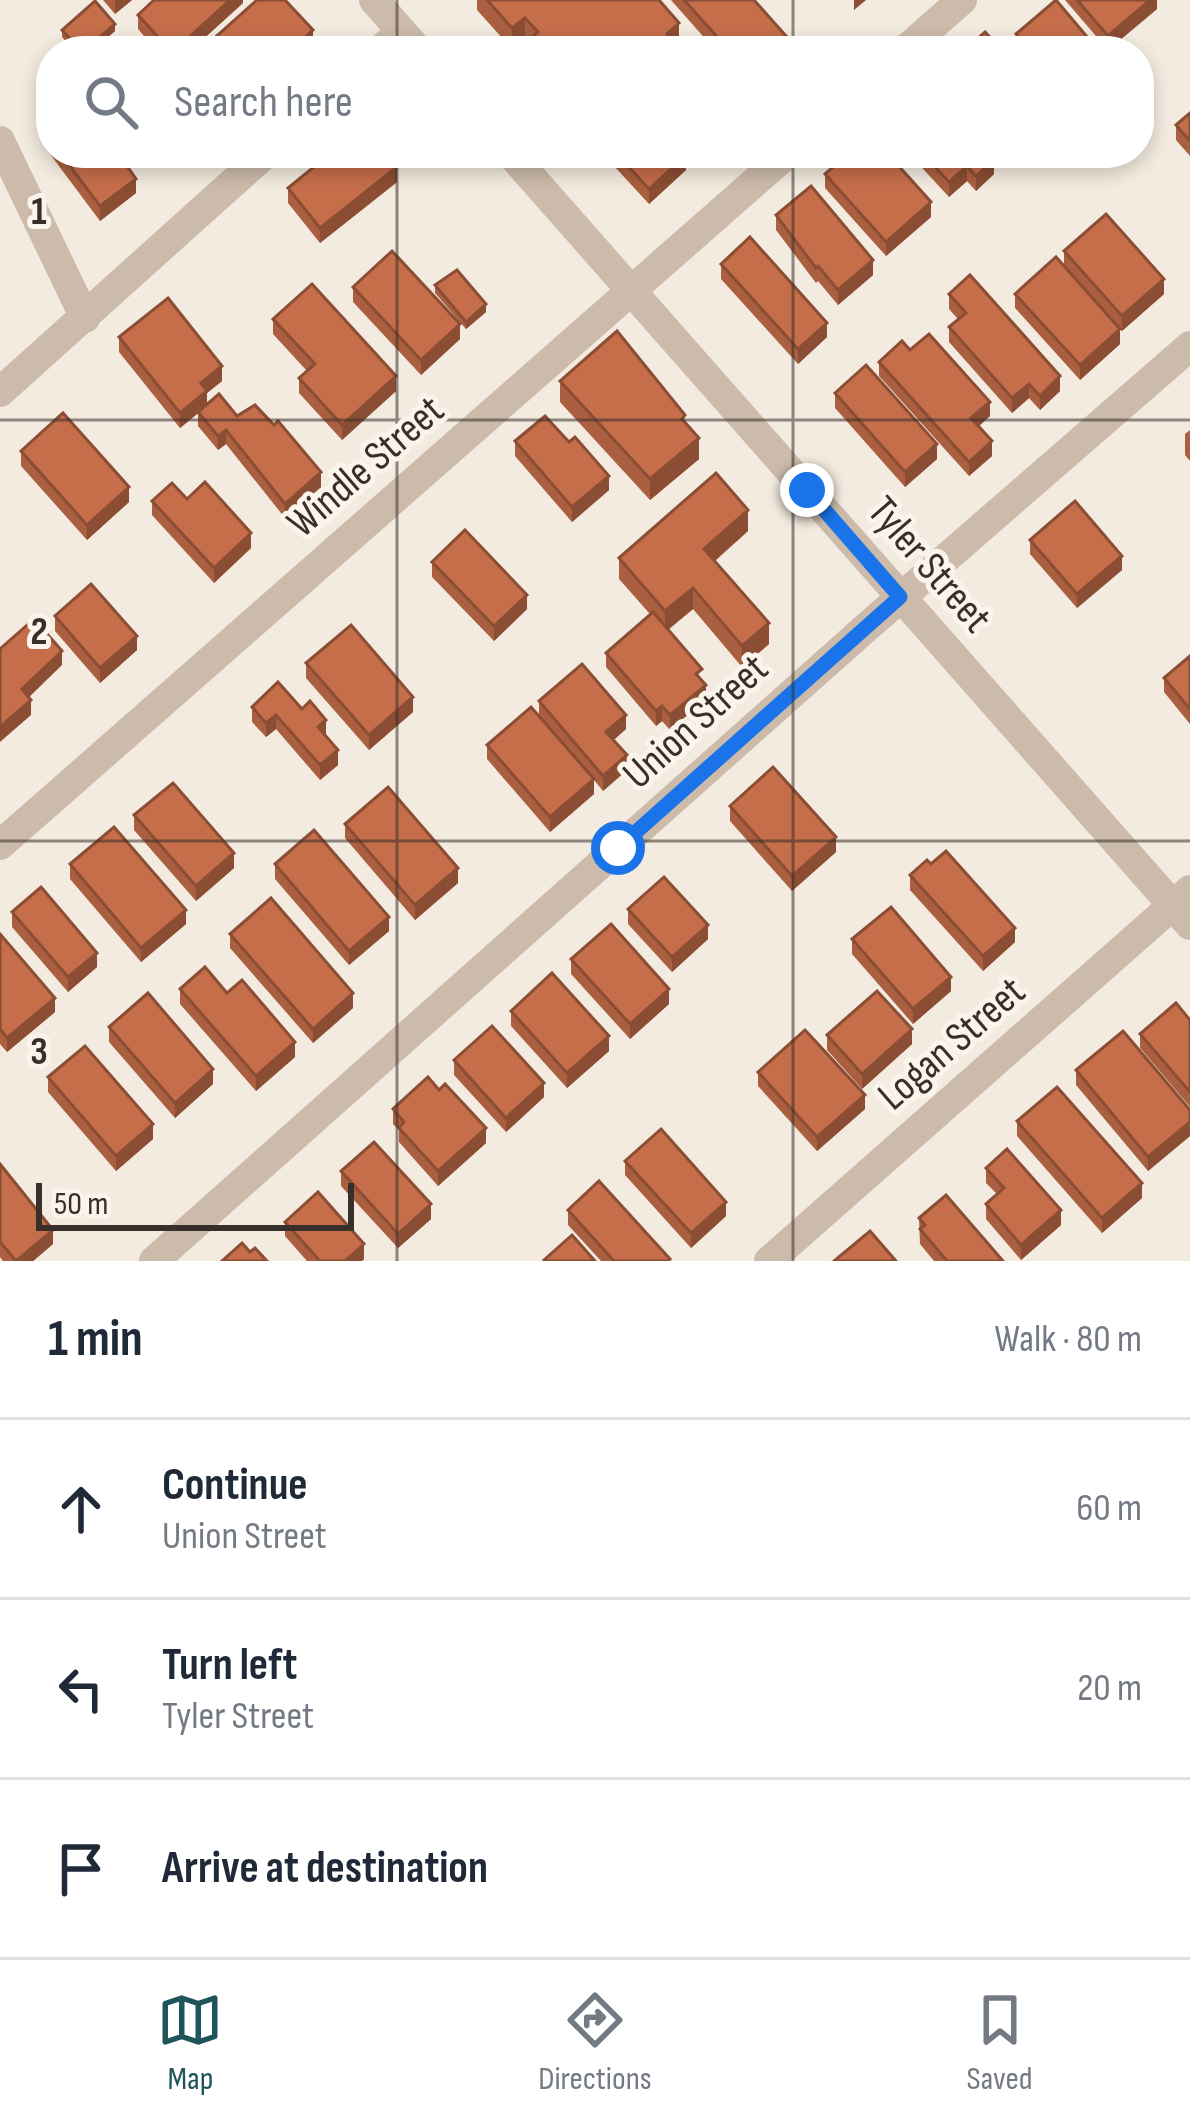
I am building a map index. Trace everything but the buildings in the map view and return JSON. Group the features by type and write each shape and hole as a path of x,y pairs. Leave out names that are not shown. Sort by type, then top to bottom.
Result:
{"street":[{"path":"374,0 395,36"},
{"path":"921,36 962,0"},
{"path":"0,140 85,318"},
{"path":"0,392 250,168"},
{"name":"Tyler Street","path":"523,168 900,597 1184,906"},
{"name":"Windle Street","path":"0,845 771,168"},
{"name":"Union Street","path":"154,1261 900,597 1190,346"},
{"name":"Logan Street","path":"769,1261 1184,906"}],"route":[{"path":"618,848 900,597 807,490"}]}
